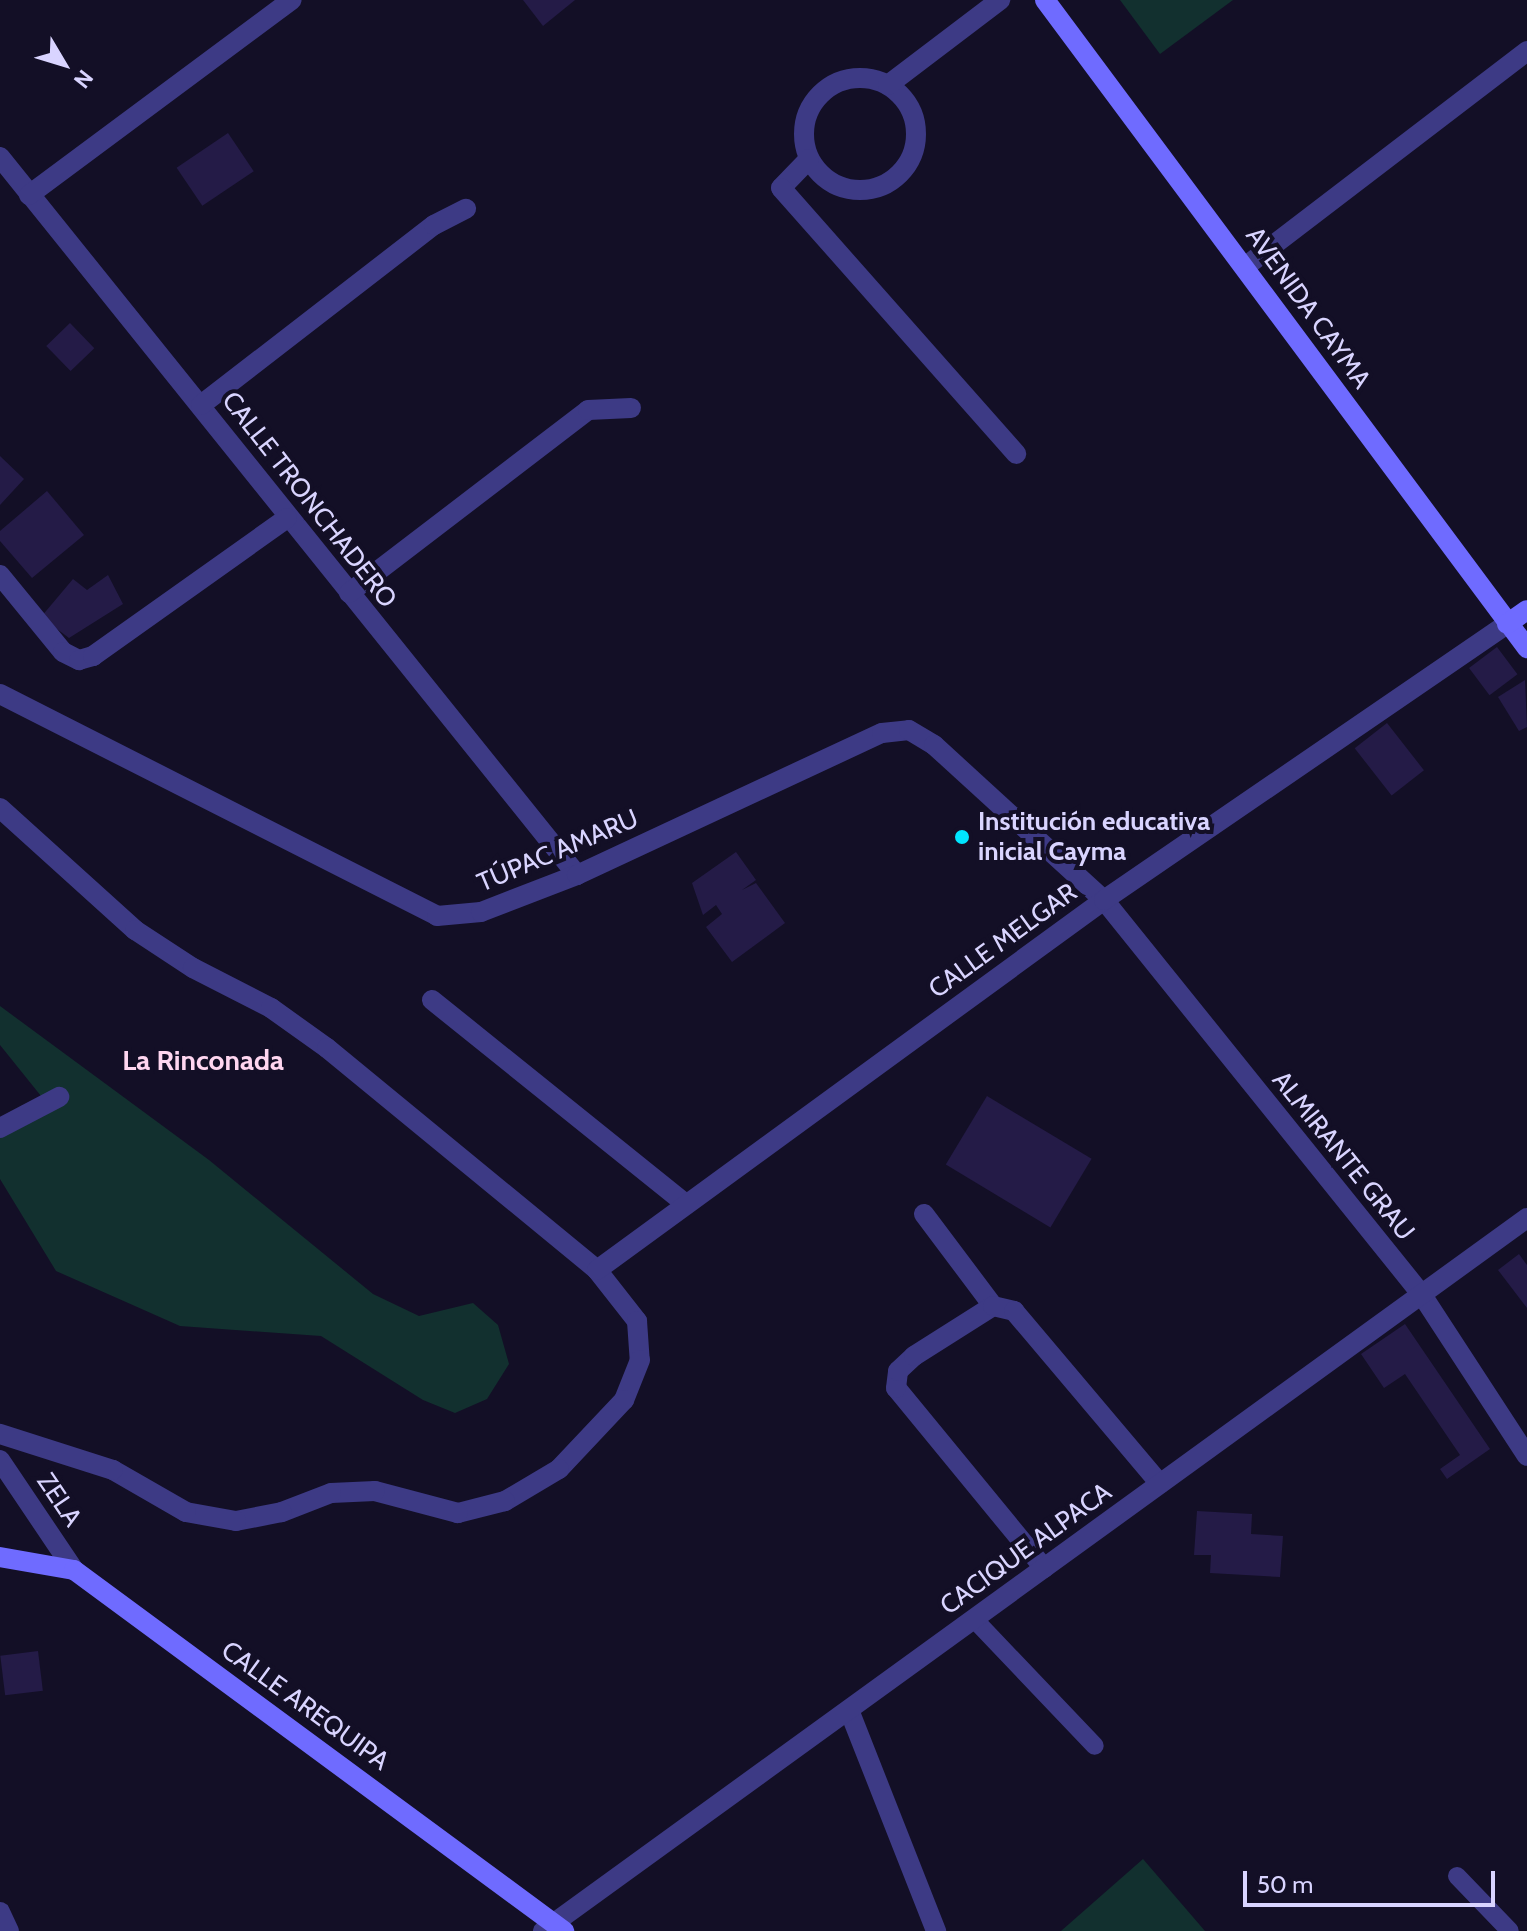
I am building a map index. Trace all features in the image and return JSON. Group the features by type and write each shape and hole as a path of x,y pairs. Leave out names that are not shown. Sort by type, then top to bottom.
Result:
{"main road":[{"name":"AVENIDA CAYMA","path":"1045,0 1246,266 1527,648"},
{"name":"CALLE MELGAR","path":"1507,624 1527,610"},
{"name":"CALLE AREQUIPA","path":"0,1557 74,1570 554,1928"}],"street":[{"path":"29,195 292,0"},
{"path":"888,85 1000,0"},
{"path":"1246,266 1527,51"},
{"path":"854,78 888,85 902,96 916,127 912,153 898,175 884,185 850,190 819,174 809,159 804,124 822,93 854,78"},
{"name":"CALLE TRONCHADERO","path":"0,157 201,405 287,518 577,875"},
{"path":"809,159 781,188 1016,454"},
{"path":"201,405 434,225 466,209"},
{"path":"349,593 588,410 631,408"},
{"path":"0,575 63,652 79,660 93,656 287,518"},
{"name":"CALLE MELGAR","path":"597,1270 1104,900 1507,624"},
{"name":"TÚPAC AMARU","path":"2,696 437,916 481,912 577,875 882,733 909,730 934,745 1104,900"},
{"path":"0,808 135,930 193,968 271,1008 327,1048 597,1270 637,1321 640,1360 624,1400 559,1469 505,1501 458,1513 375,1491 331,1493 282,1512 236,1521 186,1512 113,1470 0,1434"},
{"name":"ALMIRANTE GRAU","path":"1104,900 1422,1295 1527,1456"},
{"path":"432,1000 686,1204"},
{"path":"0,1128 59,1097"},
{"path":"924,1214 993,1306 1014,1311 1160,1484"},
{"name":"CACIQUE ALPACA","path":"554,1928 1527,1218"},
{"path":"993,1306 914,1356 898,1371 896,1388 1044,1568"},
{"name":"ZELA","path":"0,1460 74,1570"},
{"path":"849,1710 936,1931"},
{"path":"0,1912 9,1931"}],"lane":[{"path":"974,1619 1095,1746"},
{"path":"1457,1876 1510,1931"}],"green space":[{"path":"1120,0 1233,0 1160,54"},
{"path":"0,1006 209,1160 373,1294 419,1316 473,1303 498,1325 509,1364 487,1399 455,1413 423,1400 321,1336 180,1326 56,1271 0,1179 0,1124 41,1096 0,1045"},
{"path":"1143,1859 1205,1931 1061,1931"}],"building":[{"path":"523,0 575,0 543,26"},
{"path":"228,133 254,171 202,206 177,168"},
{"path":"70,323 94,348 71,371 46,346"},
{"path":"0,456 24,479 0,505"},
{"path":"47,491 84,535 32,578 0,541 0,531"},
{"path":"108,575 123,604 69,638 41,617 73,579 87,590"},
{"path":"1497,647 1517,674 1490,695 1469,668"},
{"path":"1525,680 1527,727 1519,731 1498,697"},
{"path":"1387,723 1424,770 1392,796 1355,748"},
{"path":"736,852 756,880 742,890 756,883 785,923 732,962 706,927 722,914 716,905 703,915 692,883"},
{"path":"987,1096 1092,1159 1050,1227 946,1165"},
{"path":"1519,1254 1527,1265 1527,1308 1498,1270"},
{"path":"1405,1324 1490,1449 1447,1479 1440,1469 1460,1455 1405,1374 1384,1388 1361,1354"},
{"path":"1197,1511 1252,1514 1251,1534 1283,1536 1280,1577 1210,1573 1211,1555 1194,1555"},
{"path":"38,1651 43,1691 5,1695 0,1656"}],"place":[{"name":"Institución educativa inicial Cayma","path":"962,837"}],"district":[{"name":"La Rinconada","path":"203,1060"}]}
